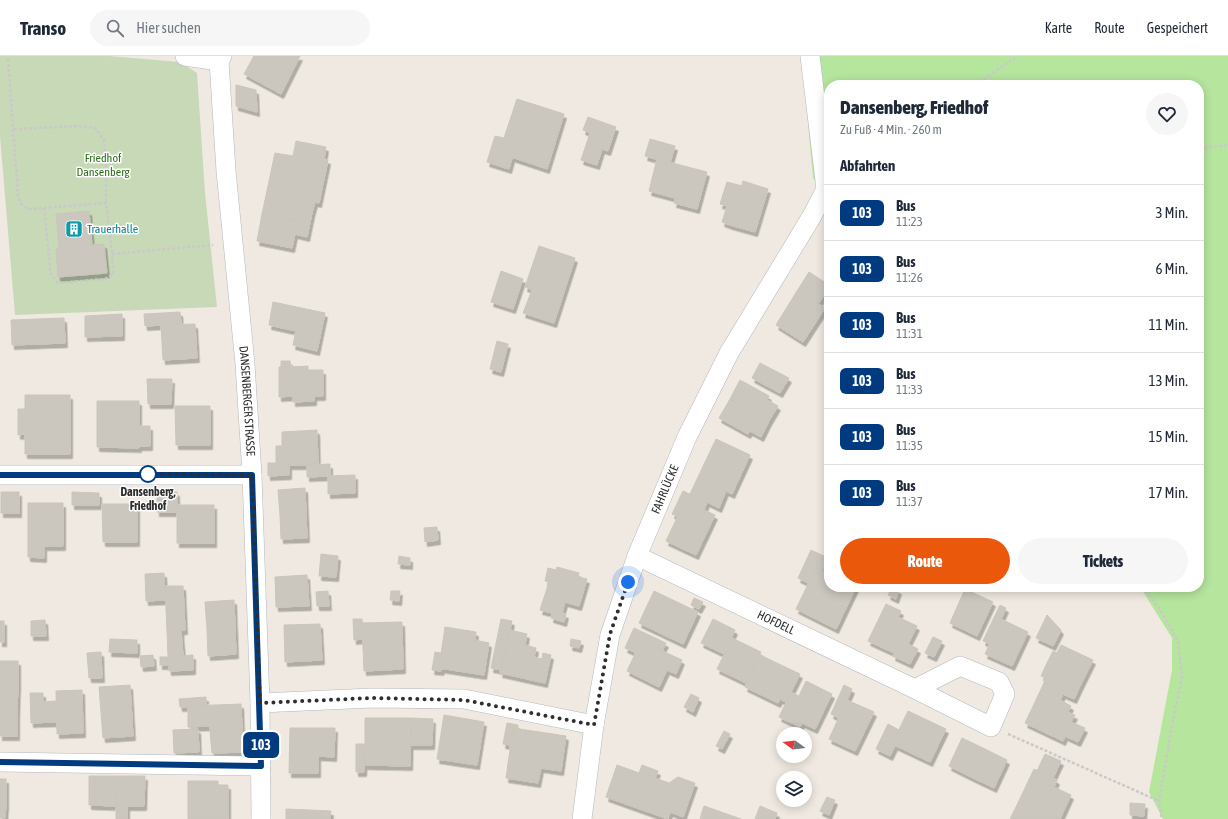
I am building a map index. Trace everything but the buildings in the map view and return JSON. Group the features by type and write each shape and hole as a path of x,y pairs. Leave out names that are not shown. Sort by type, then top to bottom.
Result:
{"street":[{"path":"185,56 220,58"},
{"name":"FAHRLÜCKE","path":"810,56 824,172"},
{"name":"DANSENBERGER STRASSE","path":"220,58 226,172 245,364 252,475 260,703 261,819"},
{"name":"FAHRLÜCKE","path":"584,818 594,725 610,634 637,556 687,436 729,353 812,216 824,193"},
{"path":"0,475 252,475"},
{"name":"HOFDELL","path":"637,556 915,688 991,727"},
{"path":"915,688 960,666 999,682 1005,694 991,727"},
{"path":"260,703 372,698 464,700 594,725"},
{"path":"0,762 261,766"}],"path":[{"path":"983,80 1018,56"},
{"path":"8,59 18,196 22,205 29,209 106,203"},
{"path":"14,129 78,126 95,128 104,140 106,157 106,203 113,274 105,279 58,283 51,275 44,208"},
{"path":"1204,147 1228,145"},
{"path":"112,254 233,243"},
{"path":"1147,592 1160,608 1178,641 1182,678 1159,801 1162,819"},
{"path":"991,727 1159,801"}],"green space":[{"name":"Friedhof Dansenberg","path":"0,56 109,56 180,62 197,73 205,193 217,307 15,315 0,136"},
{"path":"802,56 1228,56 1228,819 1163,819 1149,792 1172,670 1172,638 1143,592 1204,592 1204,80 824,80 824,192 813,178"}],"bus line":[{"name":"103","path":"0,475 252,475 261,766 0,762"}],"place":[{"name":"Trauerhalle","path":"74,229"},
{"name":"Dansenberg, Friedhof","path":"148,474"}],"route":[{"path":"148,474 252,475 260,703 372,698 464,700 594,725 610,634 628,582"}]}
